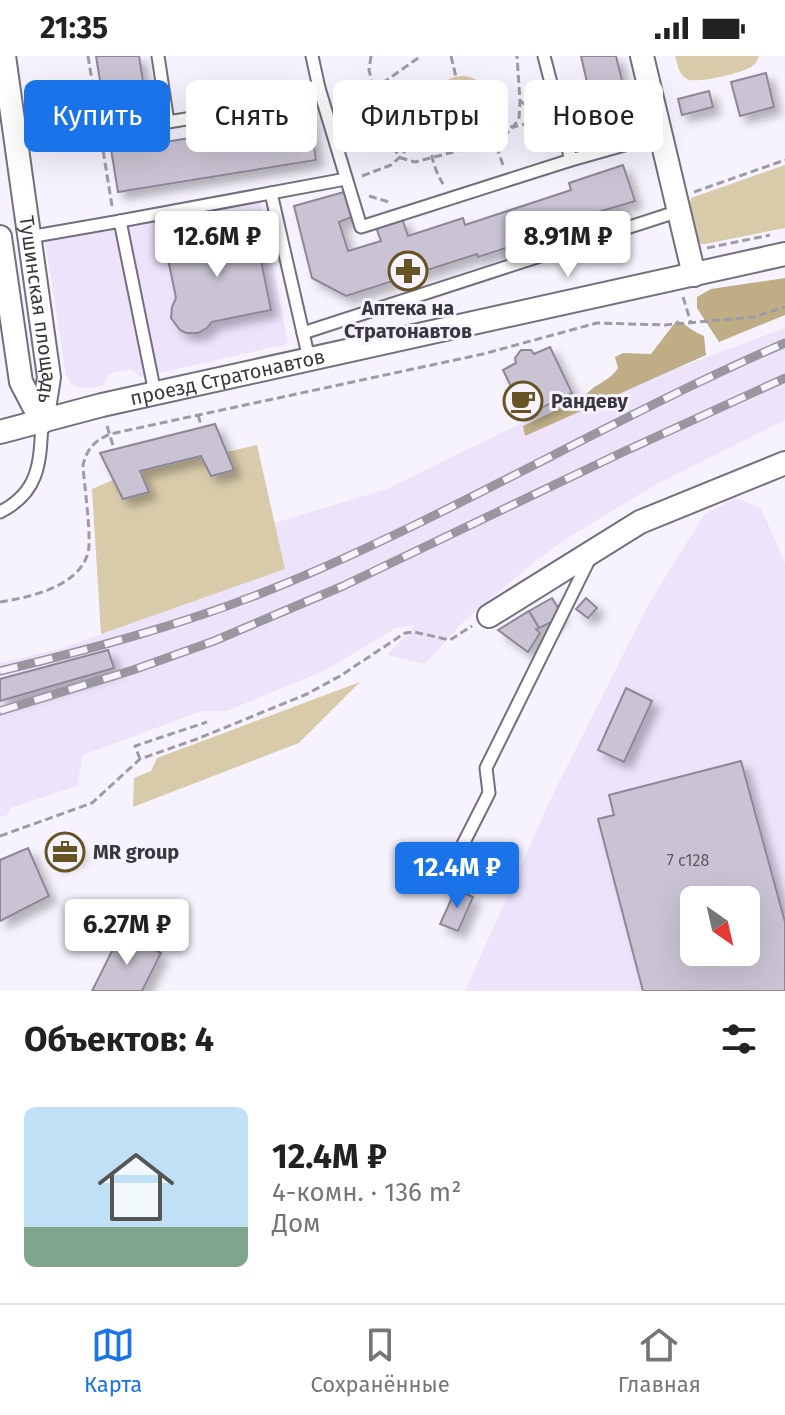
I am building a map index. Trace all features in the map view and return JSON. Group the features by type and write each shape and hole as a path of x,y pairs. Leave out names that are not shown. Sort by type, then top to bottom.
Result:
{"street":[{"name":"Тушинская площадь","path":"4,56 49,377 42,422"},
{"path":"642,56 647,80"},
{"path":"663,147 694,275"},
{"name":"Тушинская площадь","path":"0,237 21,382 42,422"},
{"name":"проезд Стратонавтов","path":"0,432 102,405 785,254"},
{"path":"489,616 640,522 785,463"}],"lane":[{"path":"158,56 168,122 241,110 265,97 319,88"},
{"path":"312,56 361,227 599,152"},
{"path":"544,56 571,160"},
{"path":"29,237 271,193 348,184"},
{"path":"271,193 309,359"},
{"path":"303,333 677,205"},
{"path":"118,222 155,393"},
{"path":"0,512 14,505 30,488 41,461 42,422"},
{"path":"458,854 489,793 486,768 594,550"}],"path":[{"path":"88,56 92,80"},
{"path":"371,56 371,80"},
{"path":"389,80 421,56"},
{"path":"451,56 456,77"},
{"path":"508,131 519,119 517,56"},
{"path":"508,126 547,119 520,101"},
{"path":"329,121 333,118"},
{"path":"105,152 118,222"},
{"path":"396,152 400,157 415,162 453,152"},
{"path":"348,184 391,165 404,152"},
{"path":"431,152 437,174 452,198"},
{"path":"498,152 508,180"},
{"path":"677,205 785,160"},
{"path":"348,184 410,211"},
{"path":"688,250 771,234"},
{"path":"683,297 691,323"},
{"path":"0,602 31,597 79,571 89,551 83,465 86,452 97,440 110,434 483,354 597,323 691,323 754,317 785,307"},
{"path":"198,415 202,428"},
{"path":"106,425 114,449"},
{"path":"0,836 92,803 140,759 307,694 405,633 450,640 489,616"},
{"path":"140,759 135,746 207,722"}],"shaded area":[{"path":"675,56 759,56 746,69 719,77 692,80 682,75"},
{"path":"462,76 474,80 450,80"},
{"path":"785,165 785,228 701,244 692,223 691,198"},
{"path":"258,189 288,344 140,377 131,369 109,374 104,385 89,388 71,383 66,375 43,227"},
{"path":"785,278 785,315 719,342 697,308 697,297 711,289"},
{"path":"677,320 704,336 706,355 525,436 523,426 585,396 610,377 618,368 615,357 623,353 651,354"},
{"path":"785,328 785,420 655,485 568,538 466,619 425,664 387,655 416,625 396,628 324,671 227,711 202,711 83,755 77,786 11,808 7,815 0,817 0,663 59,649 285,569 274,523 387,489 580,394 659,375"},
{"path":"257,445 285,569 101,634 92,489 113,480 123,498 148,492 140,471 201,456 211,476 233,470 226,452"},
{"path":"735,498 761,508 785,563 785,991 465,991 553,794 648,605 704,515"},
{"path":"360,682 299,743 133,807 134,778 151,771 157,758"}],"building":[{"path":"96,56 139,56 143,80 100,80"},
{"path":"581,56 616,56 622,80 587,80"},
{"path":"766,73 774,107 740,116 731,82"},
{"path":"709,91 713,107 682,115 678,99"},
{"path":"186,139 186,152 315,152 316,160 118,192 112,152 170,152 170,141"},
{"path":"623,165 635,201 582,217 583,223 346,296 312,278 294,206 344,192 352,217 339,222 348,251 381,241 376,227 402,218 408,236 463,218 465,225 571,190 569,183"},
{"path":"254,226 271,310 212,322 198,333 180,330 171,318 176,298 165,244"},
{"path":"550,347 572,393 525,416 503,370 516,363 515,358 521,350 531,350 534,354"},
{"path":"215,424 234,470 211,476 201,456 140,471 149,492 123,499 100,453"},
{"path":"552,598 560,611 556,620 539,628 529,611"},
{"path":"586,598 597,608 588,618 576,609"},
{"path":"529,611 540,633 528,652 498,630"},
{"path":"108,650 114,668 0,701 0,679"},
{"path":"626,688 652,701 624,762 598,750"},
{"path":"741,761 785,922 785,991 643,991 598,819 614,815 609,795"},
{"name":"MR group","path":"74,840 79,855 56,864 50,850"},
{"path":"28,848 49,896 0,921 0,860"},
{"path":"456,889 473,897 458,931 440,924"},
{"path":"121,933 161,953 142,991 92,991"}],"railway":[{"path":"0,671 138,635 272,589 402,531 656,403 785,343"},
{"path":"0,711 214,641 343,586 785,378"}],"place":[{"name":"Аптека на Стратонавтов","path":"408,271"},
{"name":"Рандеву","path":"523,401"},
{"name":"MR group","path":"65,852"}]}
